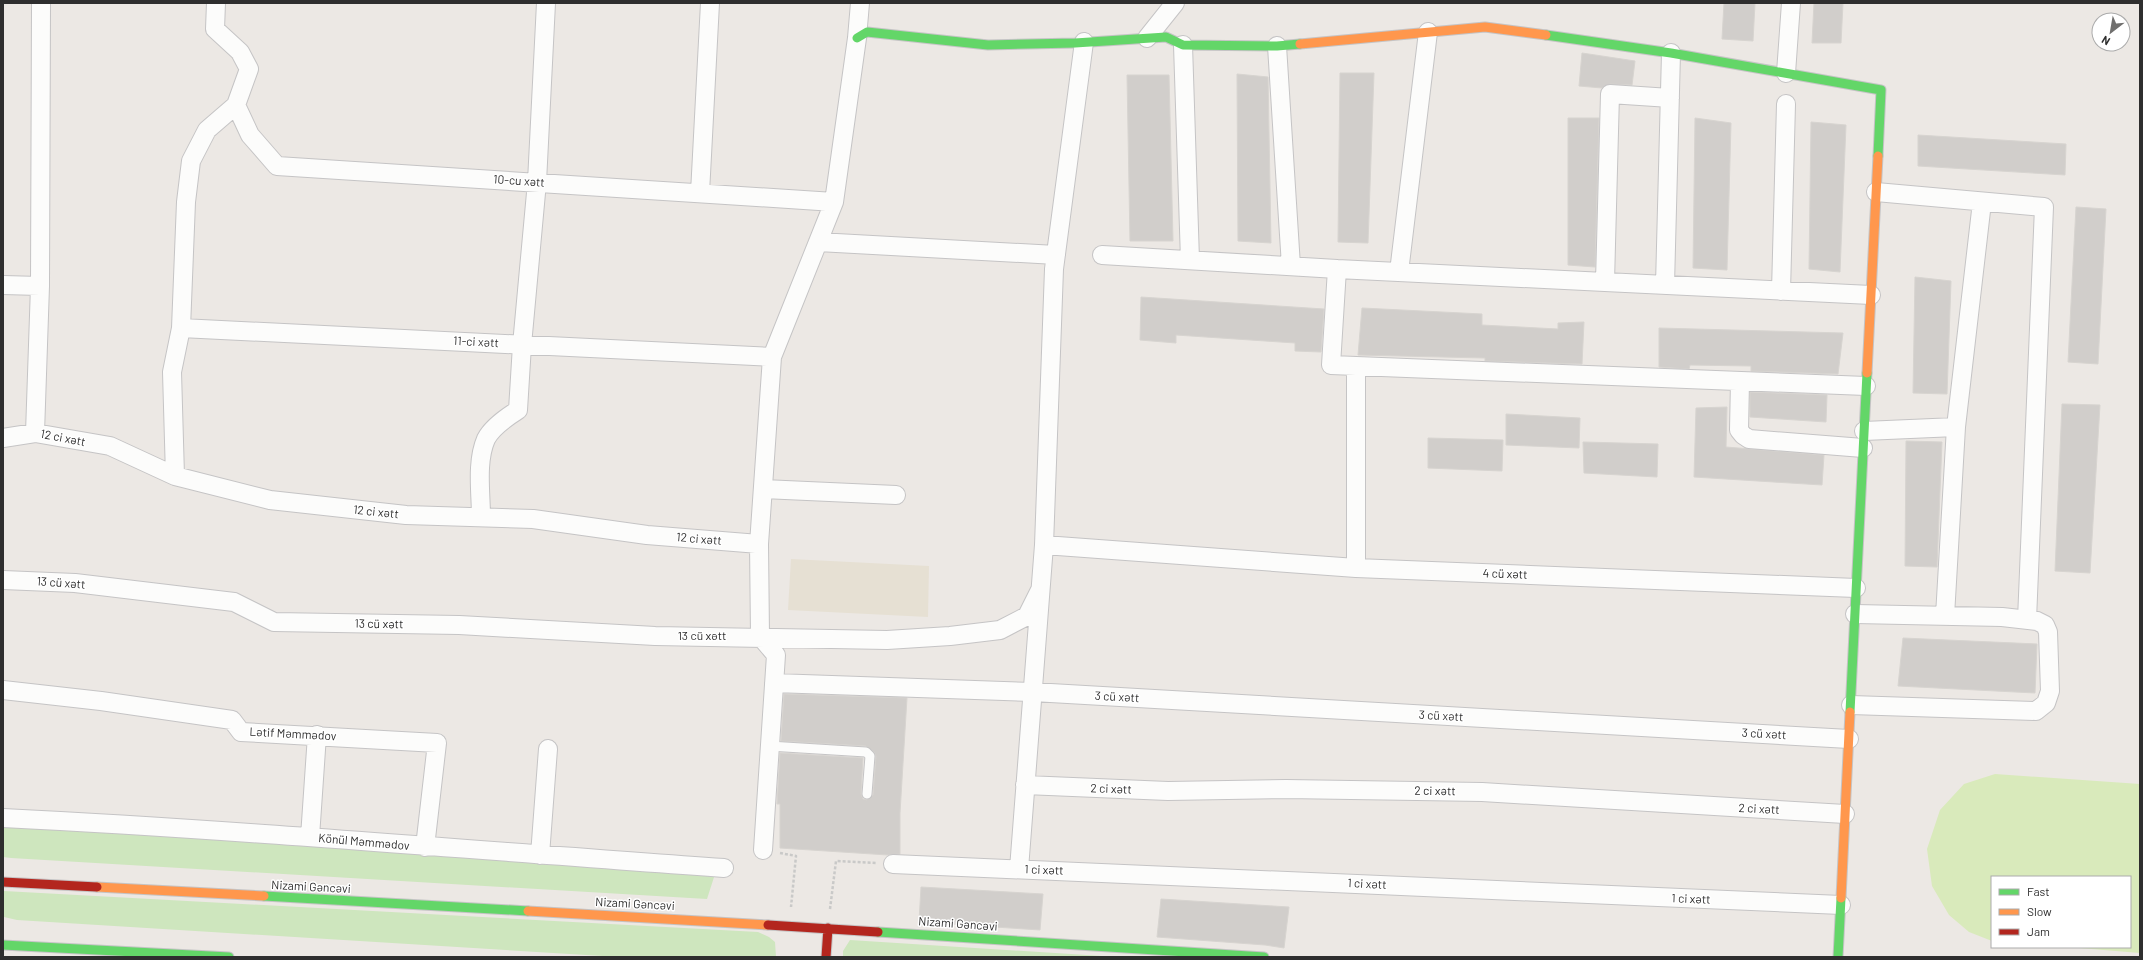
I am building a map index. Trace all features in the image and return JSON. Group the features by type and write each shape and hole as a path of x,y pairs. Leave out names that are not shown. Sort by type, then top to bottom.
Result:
{"street":[{"path":"35,433 40,286 41,3"},
{"path":"175,476 172,372 181,328 186,202 191,161 207,130 236,105 249,69 240,52 215,29 216,3"},
{"path":"481,517 482,457 486,439 503,421 518,410 522,345 537,182 546,3"},
{"path":"700,193 710,3"},
{"path":"763,850 776,655 760,636 759,544 772,357 834,202 857,38 860,3"},
{"path":"1147,38 1175,3"},
{"path":"1786,73 1791,3"},
{"path":"857,38 866,32 988,45 1084,42 1166,37 1183,45 1277,46 1485,27 1671,53 1881,90 1838,957"},
{"path":"1399,272 1428,32"},
{"path":"1019,869 1044,545 1056,255 1084,42"},
{"path":"1183,45 1190,260"},
{"path":"1277,46 1291,266"},
{"path":"1665,285 1671,53"},
{"path":"1605,282 1610,94 1670,98"},
{"path":"1781,291 1786,104"},
{"name":"10-cu xətt","path":"236,105 250,134 277,166 834,202"},
{"path":"1876,192 2044,207 2027,620"},
{"path":"1945,616 1956,427 1982,202"},
{"path":"818,242 1056,255"},
{"path":"1102,255 1337,269 1871,295"},
{"path":"1337,269 1331,365 1866,386"},
{"path":"3,285 40,286"},
{"name":"11-ci xətt","path":"181,328 772,357"},
{"path":"1356,366 1356,568"},
{"path":"1740,381 1739,430 1743,436 1749,439 1864,439 1956,427"},
{"name":"12 ci xətt","path":"3,438 35,433 110,446 175,476 270,500 406,515 533,519 647,535 759,544"},
{"path":"763,489 896,496"},
{"name":"4 cü xətt","path":"1044,545 1356,568 1856,588"},
{"name":"13 cü xətt","path":"3,580 75,583 234,602 274,622 460,625 655,636 760,636 887,640 950,636 1000,630 1027,616 1040,590"},
{"path":"1851,705 2036,711 2046,703 2050,692 2048,632 2045,625 2037,621 2002,616 1855,614"},
{"name":"3 cü xətt","path":"774,683 1033,692 1849,739"},
{"name":"Lətif Məmmədov","path":"3,690 101,701 232,720 240,732 317,735 437,743 425,847"},
{"path":"310,837 317,735"},
{"path":"540,855 548,748"},
{"name":"2 ci xətt","path":"1025,785 1168,791 1286,789 1482,792 1845,814"},
{"name":"Könül Məmmədov","path":"3,818 310,837 425,847 724,868"},
{"name":"1 ci xətt","path":"893,864 1841,906"},
{"name":"Nizami Gəncəvi","path":"3,882 789,925 1264,957"},
{"path":"826,957 828,928"},
{"path":"3,945 228,957"}],"lane":[{"path":"769,746 866,752 870,756 868,794"}],"path":[{"path":"763,850 796,856 789,925"},
{"path":"828,928 836,861 893,864"}],"shaded area":[{"path":"791,559 929,566 928,617 788,610"}],"green space":[{"path":"1995,774 2140,784 2140,953 2079,948 2131,948 2131,876 1991,876 1991,941 1969,932 1949,915 1932,886 1927,849 1940,810 1964,784"},
{"path":"3,824 715,874 707,899 11,858 3,857"},
{"path":"4,891 758,932 769,937 775,942 776,957 619,957 17,920 4,917"},
{"path":"850,940 1118,957 843,957 843,951"}],"building":[{"path":"1724,3 1755,3 1753,41 1722,39"},
{"path":"1814,3 1843,3 1841,43 1812,43"},
{"path":"1582,53 1635,61 1632,85 1610,84 1602,88 1579,86"},
{"path":"1340,73 1374,73 1368,243 1338,242"},
{"path":"1237,74 1268,77 1271,243 1238,241"},
{"path":"1127,75 1169,75 1173,241 1130,241"},
{"path":"1568,118 1599,118 1595,267 1568,265"},
{"path":"1695,118 1731,123 1727,270 1693,268"},
{"path":"1811,122 1846,125 1840,272 1809,269"},
{"path":"1918,135 2066,144 2065,175 1918,166"},
{"path":"2076,207 2106,209 2098,364 2068,362"},
{"path":"1915,277 1951,281 1947,394 1913,393"},
{"path":"1141,297 1324,309 1321,352 1295,351 1295,343 1176,335 1176,343 1140,340"},
{"path":"1362,308 1482,314 1482,325 1558,329 1558,323 1584,322 1582,364 1485,361 1485,358 1358,355"},
{"path":"1659,328 1843,333 1838,374 1751,371 1751,366 1690,365 1689,369 1659,367"},
{"path":"1750,392 1827,395 1826,422 1750,417"},
{"path":"2062,404 2100,405 2090,573 2055,571"},
{"path":"1727,407 1726,447 1824,455 1822,485 1694,477 1696,408"},
{"path":"1506,414 1580,418 1579,448 1506,445"},
{"path":"1428,438 1503,440 1502,471 1428,468"},
{"path":"1906,441 1942,442 1937,567 1905,566"},
{"path":"1583,442 1658,444 1657,477 1584,473"},
{"path":"1903,638 2037,644 2035,693 1898,686"},
{"path":"784,694 907,698 900,813 900,854 888,855 780,848 780,804 777,804 780,753 863,758 861,794 863,799 867,800 873,795 876,756 874,752 866,746 781,741"},
{"path":"921,887 1043,894 1040,930 919,922"},
{"path":"1161,899 1289,907 1284,948 1265,945 1157,937"}],"traffic: fast":[{"path":"857,38 867,32 988,45 1075,43 1166,37 1183,45 1277,46 1300,44"},
{"path":"1546,35 1671,53 1881,90 1878,156"},
{"path":"1850,712 1867,373"},
{"path":"264,896 528,911"},
{"path":"1838,957 1841,898"},
{"path":"878,932 1264,957"},
{"path":"3,945 229,957"}],"traffic: slow":[{"path":"1300,44 1485,27 1546,35"},
{"path":"1867,373 1878,156"},
{"path":"1841,898 1850,712"},
{"path":"97,887 264,896"},
{"path":"528,911 768,925"}],"traffic: jam":[{"path":"3,882 97,887"},
{"path":"768,925 878,932"},
{"path":"826,957 828,928"}]}
